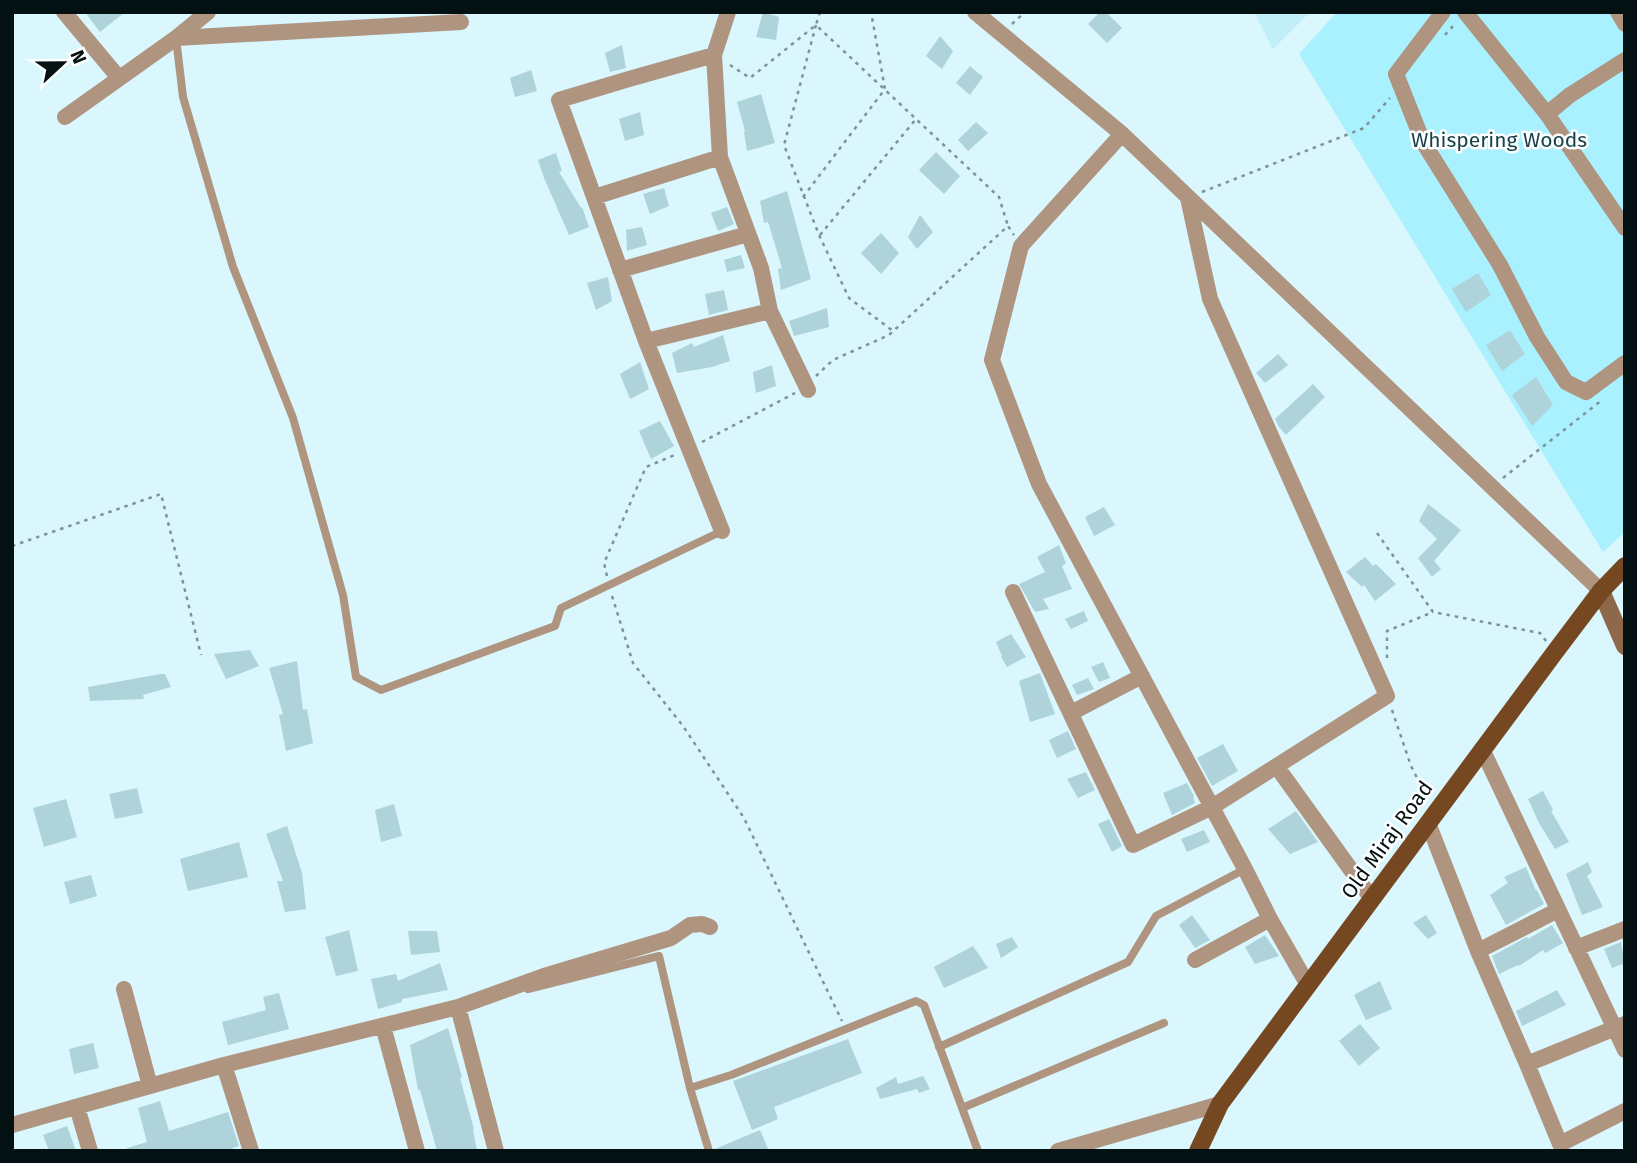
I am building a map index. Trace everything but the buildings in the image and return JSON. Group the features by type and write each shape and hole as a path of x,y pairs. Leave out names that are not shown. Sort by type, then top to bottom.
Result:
{"main road":[{"name":"Old Miraj Road","path":"1198,1150 1220,1104 1555,652 1601,591 1625,566"}],"street":[{"path":"64,12 119,78"},
{"path":"65,117 208,12"},
{"path":"176,38 461,22 454,12"},
{"path":"728,12 714,55 720,157 761,268 769,311 805,388"},
{"path":"975,12 1122,134 1601,591 1625,646"},
{"path":"1443,12 1396,74 1423,142 1500,265 1537,337 1566,382 1586,391 1625,363"},
{"path":"1465,12 1547,114 1625,228"},
{"path":"1618,12 1625,24"},
{"path":"714,55 559,100 646,341 722,531"},
{"path":"1547,114 1570,95 1625,60"},
{"path":"1122,134 1021,246 992,359 1039,484 1270,919 1308,985"},
{"path":"594,197 720,157"},
{"path":"1013,592 1133,845 1212,807 1387,696 1210,299 1188,198"},
{"path":"620,270 748,234"},
{"path":"646,341 769,311"},
{"path":"1071,713 1142,676"},
{"path":"1482,749 1576,948 1620,1027 1625,1051"},
{"path":"1282,774 1372,899"},
{"path":"1431,818 1478,951 1560,1144 1625,1111"},
{"path":"1478,951 1558,910"},
{"path":"1195,960 1270,919"},
{"path":"12,1125 224,1065 458,1007 544,976 671,938 690,925 702,924 710,927"},
{"path":"1576,948 1625,929"},
{"path":"124,989 150,1086"},
{"path":"458,1007 496,1151"},
{"path":"383,1026 417,1151"},
{"path":"1527,1064 1620,1027"},
{"path":"224,1065 251,1151"},
{"path":"1058,1151 1220,1104"},
{"path":"77,1107 90,1151"}],"lane":[{"path":"176,38 183,97 233,267 293,418 343,595 356,677 381,690 555,626 561,608 722,531"},
{"path":"939,1047 1128,962 1156,916 1245,869"},
{"path":"458,1007 659,956 690,1088 709,1151"},
{"path":"690,1088 916,1001 924,1004 978,1151"},
{"path":"962,1108 1164,1023"}],"path":[{"path":"820,12 784,145 819,235 849,299 893,331"},
{"path":"803,197 885,89 871,12"},
{"path":"714,55 750,78 816,25"},
{"path":"816,25 999,197 1008,226 1021,246"},
{"path":"819,235 916,119"},
{"path":"845,1028 744,818 683,726 633,663 608,585 604,563 646,467 689,448 805,388 834,360 889,335 1008,226"},
{"path":"1492,486 1604,398"},
{"path":"12,545 161,494 201,655"},
{"path":"1377,533 1433,612"},
{"path":"1387,657 1387,631 1433,612 1540,633 1555,652"},
{"path":"1387,696 1431,818"}],"shaded area":[{"path":"1254,12 1310,12 1273,49"}],"green space":[{"name":"Whispering Woods","path":"1337,12 1625,12 1625,532 1603,552 1299,54"}]}
